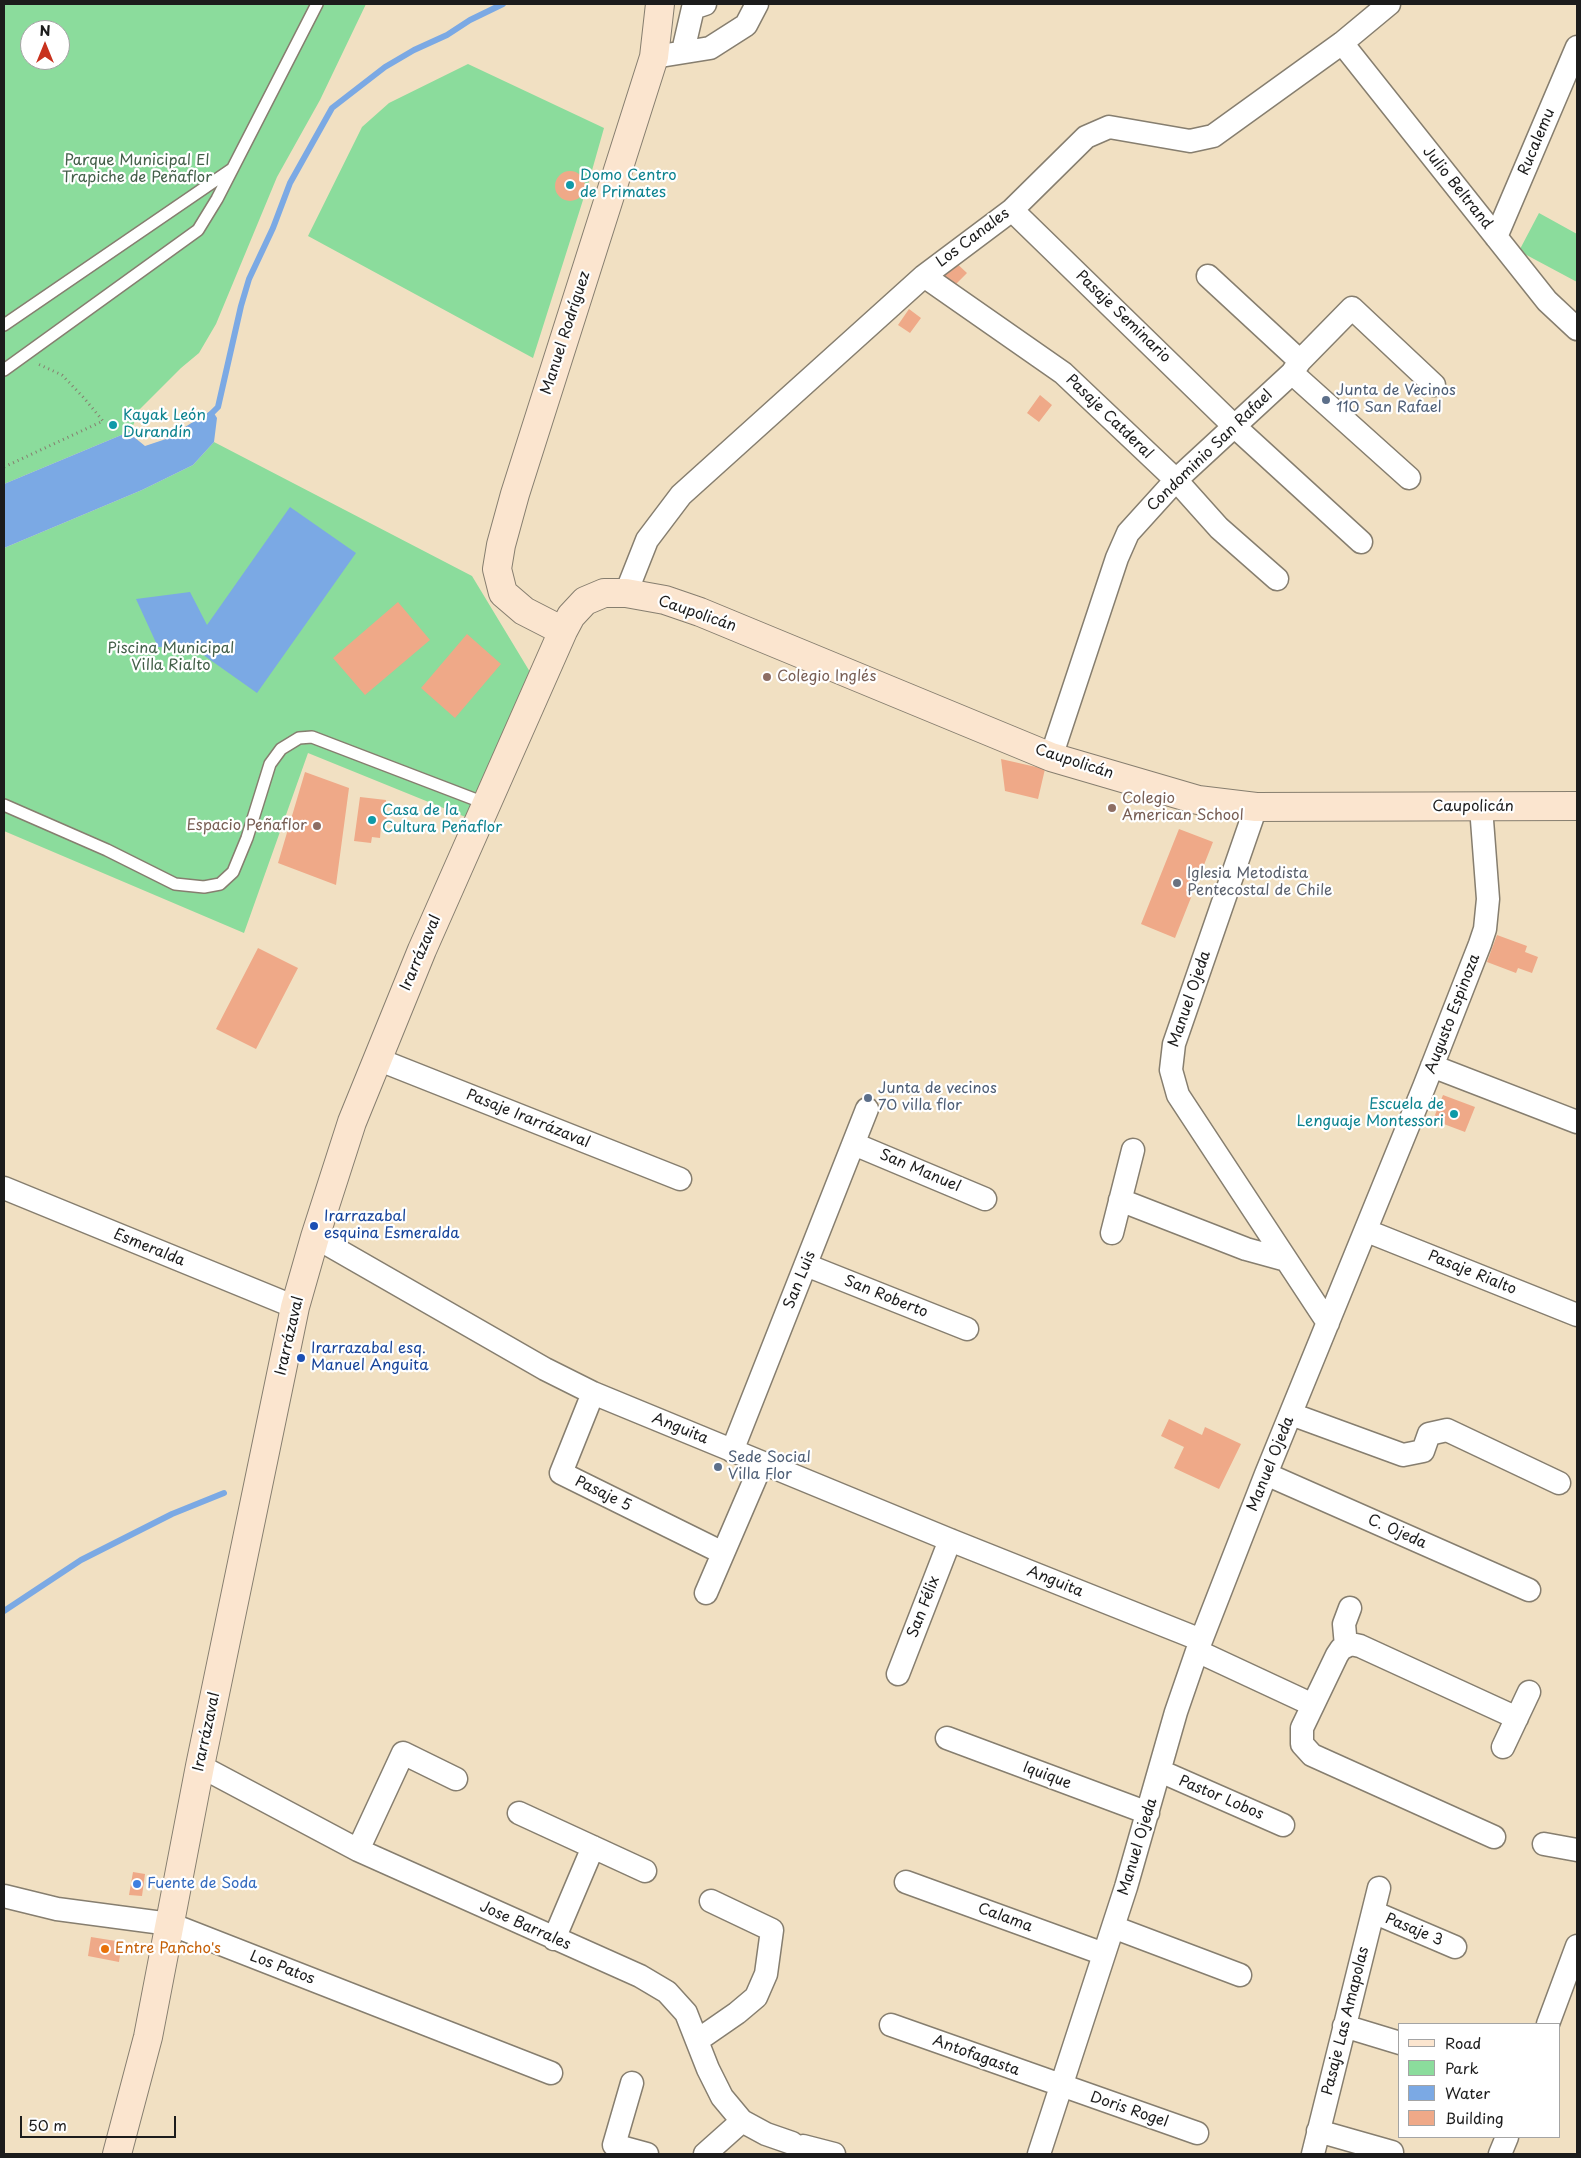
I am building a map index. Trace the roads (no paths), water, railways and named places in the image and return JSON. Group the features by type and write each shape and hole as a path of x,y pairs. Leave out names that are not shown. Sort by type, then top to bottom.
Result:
{"main road":[{"name":"Manuel Rodríguez","path":"563,630 524,611 503,593 496,570 515,494 654,57 660,4"},
{"name":"Irarrázaval","path":"117,2154 148,2037 200,1766 295,1307 352,1122 422,950 570,616 585,601 604,593 626,593"},
{"name":"Caupolicán","path":"626,593 665,600 700,612 1051,757 1198,800 1256,807 1577,806"}],"street":[{"path":"683,51 693,8 705,4"},
{"path":"654,57 710,48 746,25 757,4"},
{"name":"Los Canales","path":"626,593 647,540 681,495 924,276 1012,210 1086,137 1109,127 1190,141 1213,136 1342,43 1390,4"},
{"name":"Julio Beltrand","path":"1342,43 1547,301 1577,330"},
{"name":"Rucalemu","path":"1496,237 1577,47"},
{"name":"Pasaje Seminario","path":"1012,210 1233,425 1361,542"},
{"name":"Pasaje Catderal","path":"924,276 1063,372 1176,480 1219,528 1277,579"},
{"path":"1208,276 1296,367 1409,478"},
{"name":"Condominio San Rafael","path":"1051,757 1117,558 1128,533 1176,480 1296,367 1352,308 1434,385"},
{"name":"Manuel Ojeda","path":"1039,2154 1113,1928 1176,1712 1199,1646 1266,1474 1328,1323 1178,1094 1171,1070 1174,1044 1256,807"},
{"name":"Augusto Espinoza","path":"1328,1323 1366,1232 1485,929 1488,899 1481,807"},
{"name":"Pasaje Irarrázaval","path":"377,1059 680,1179"},
{"path":"1432,1066 1577,1122"},
{"name":"San Luis","path":"732,1451 867,1109"},
{"name":"San Manuel","path":"854,1144 986,1198"},
{"path":"1112,1233 1133,1150"},
{"name":"Esmeralda","path":"4,1188 295,1307"},
{"path":"1120,1200 1246,1249 1286,1260"},
{"name":"Pasaje Rialto","path":"1366,1232 1577,1315"},
{"name":"Anguita","path":"315,1237 545,1370 602,1397 950,1540 1199,1646 1312,1705"},
{"name":"San Roberto","path":"806,1265 967,1329"},
{"name":"Pasaje 5","path":"602,1397 561,1473 724,1553"},
{"path":"1291,1414 1403,1456 1422,1451 1429,1434 1447,1430 1559,1482"},
{"path":"706,1593 762,1463"},
{"name":"C. Ojeda","path":"1266,1474 1529,1590"},
{"name":"San Félix","path":"898,1674 950,1540"},
{"path":"1346,1646 1344,1624 1350,1608"},
{"path":"1494,1837 1312,1755 1302,1744 1302,1728 1337,1654 1346,1646 1360,1646 1517,1718"},
{"path":"1504,1747 1529,1692"},
{"name":"Iquique","path":"947,1738 1148,1813"},
{"path":"358,1850 403,1753 456,1779"},
{"name":"Jose Barrales","path":"200,1766 358,1850 640,1976 667,1992 686,2013 708,2069 722,2097 742,2121 766,2134 834,2154"},
{"name":"Pastor Lobos","path":"1160,1771 1283,1825"},
{"path":"519,1813 645,1871"},
{"path":"1544,1844 1577,1850"},
{"path":"554,1939 593,1847"},
{"name":"Calama","path":"906,1882 1104,1954"},
{"name":"Pasaje Las Amapolas","path":"1313,2154 1379,1888"},
{"name":"Los Patos","path":"4,1896 57,1909 170,1924 551,2073"},
{"path":"698,2040 737,2014 756,1997 766,1974 772,1930 711,1902"},
{"name":"Pasaje 3","path":"1373,1912 1455,1947"},
{"path":"1113,1928 1240,1975"},
{"path":"1548,2023 1577,1946"},
{"name":"Antofagasta","path":"891,2025 1061,2086"},
{"path":"1344,2026 1398,2041"},
{"path":"632,2083 614,2144 647,2154"},
{"name":"Doris Rogel","path":"1061,2086 1197,2133"},
{"path":"704,2154 742,2121"},
{"path":"1318,2131 1392,2152"},
{"path":"1500,2154 1506,2138"}],"lane":[{"path":"4,370 198,230 217,199 317,4"},
{"path":"4,325 233,168"},
{"path":"4,805 107,850 175,884 204,887 220,884 233,872 247,838 270,764 281,749 299,738 312,737 487,804"}],"water":[{"path":"212,410 217,418 214,442 193,465 142,490 4,548 4,484 131,431 134,437 145,446 166,439"},
{"path":"290,507 356,553 257,693 192,647 158,647 136,599 190,592 207,625"}],"waterway":[{"path":"209,416 218,407 249,279 273,228 290,183 332,108 385,67 503,4"},
{"path":"4,1611 81,1560 172,1514 224,1493"}],"place":[{"name":"Domo Centro de Primates","path":"570,185"},
{"name":"Junta de Vecinos 110 San Rafael","path":"1326,400"},
{"name":"Kayak León Durandín","path":"113,425"},
{"name":"Colegio Inglés","path":"767,677"},
{"name":"Colegio American School","path":"1112,808"},
{"name":"Casa de la Cultura Peñaflor","path":"372,820"},
{"name":"Espacio Peñaflor","path":"317,826"},
{"name":"Iglesia Metodista Pentecostal de Chile","path":"1177,883"},
{"name":"Junta de vecinos 70 villa flor","path":"868,1098"},
{"name":"Escuela de Lenguaje Montessori","path":"1454,1114"},
{"name":"Irarrazabal esquina Esmeralda","path":"314,1226"},
{"name":"Irarrazabal esq. Manuel Anguita","path":"301,1358"},
{"name":"Sede Social Villa Flor","path":"718,1467"},
{"name":"Fuente de Soda","path":"137,1884"},
{"name":"Entre Pancho's","path":"105,1949"}],"park label":[{"name":"Parque Municipal El Trapiche de Peñaflor","path":"137,170"},
{"name":"Piscina Municipal Villa Rialto","path":"171,658"}]}
